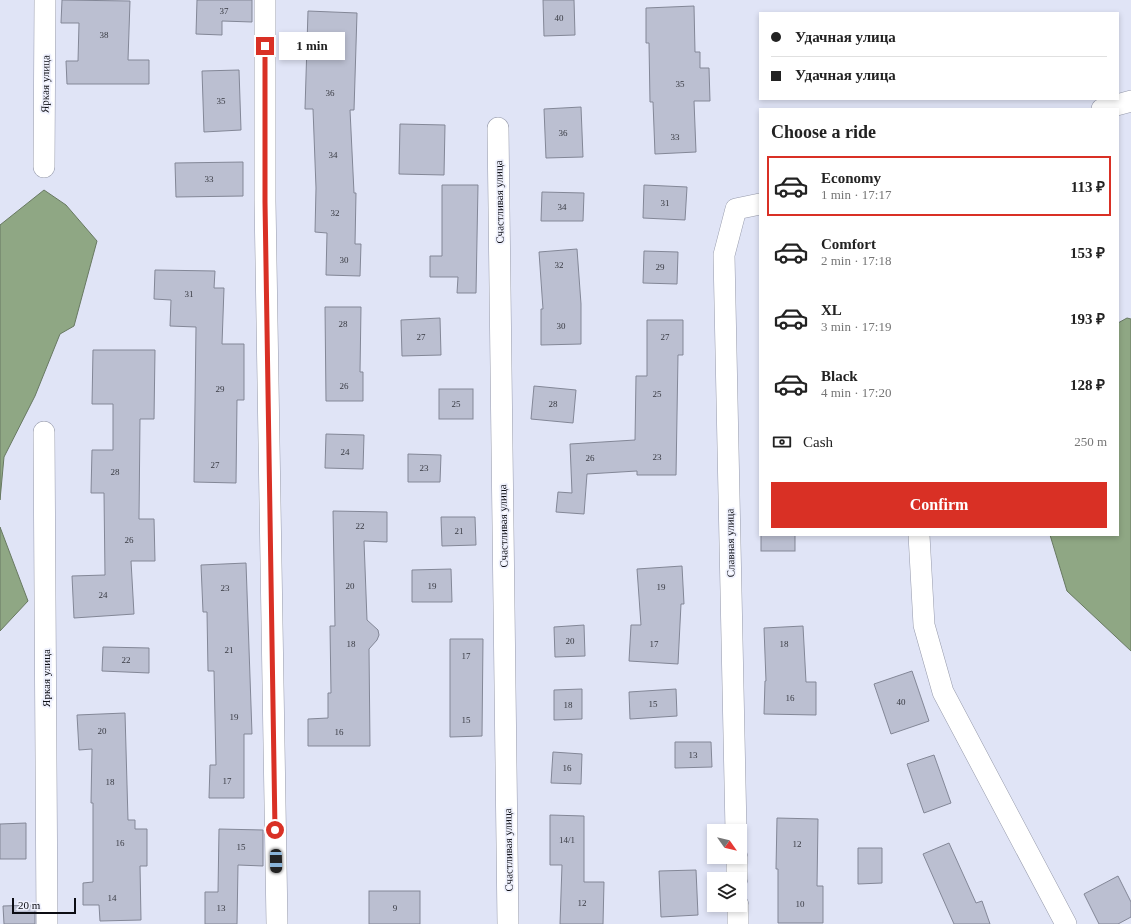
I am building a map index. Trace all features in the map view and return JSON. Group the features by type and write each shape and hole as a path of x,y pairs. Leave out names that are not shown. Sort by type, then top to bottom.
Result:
{"street":[{"name":"Яркая улица","path":"44,167 45,0"},
{"path":"265,0 265,202 277,924"},
{"path":"1104,108 1130,97"},
{"name":"Счастливая улица","path":"498,128 508,924"},
{"name":"Славная улица","path":"736,824 724,255 736,209 759,204"},
{"name":"Яркая улица","path":"44,432 47,924"},
{"path":"919,536 924,625 943,692 1066,924"},
{"path":"738,912 738,924"}],"shaded area":[{"path":"44,190 66,205 97,241 74,326 60,334 35,396 4,457 0,500 0,225"},
{"path":"1127,318 1131,319 1131,651 1067,591 1050,536 1119,536 1119,322"},
{"path":"0,527 28,601 0,631"}],"building":[{"path":"62,0 130,1 128,60 149,60 149,84 67,84 66,61 78,61 79,23 61,23"},
{"path":"197,0 252,0 252,22 222,21 222,35 196,34"},
{"path":"543,0 574,0 575,35 544,36"},
{"path":"694,6 695,52 700,52 700,68 709,68 710,101 694,101 696,152 655,154 653,102 650,102 649,43 646,43 646,8"},
{"path":"308,11 357,13 354,110 350,110 354,193 356,193 355,244 361,244 360,276 326,275 327,233 315,232 316,188 313,109 305,109"},
{"path":"239,70 241,130 204,132 202,71"},
{"path":"581,107 583,157 546,158 544,109"},
{"path":"400,124 445,125 444,175 399,174"},
{"path":"243,162 243,196 176,197 175,163"},
{"path":"442,185 478,185 476,293 457,293 458,277 430,277 430,256 442,256"},
{"path":"644,185 687,187 685,220 643,218"},
{"path":"542,192 584,193 583,221 541,221"},
{"path":"577,249 581,304 581,344 541,345 541,309 543,309 539,252"},
{"path":"644,251 678,252 677,284 643,283"},
{"path":"155,270 215,271 214,288 224,288 222,344 244,344 244,400 237,400 236,483 194,482 196,327 170,326 171,300 154,299"},
{"path":"325,307 361,307 360,372 363,372 363,401 326,401"},
{"path":"440,318 441,355 402,356 401,320"},
{"path":"647,320 683,320 683,355 678,355 676,475 637,475 637,471 587,474 584,514 556,512 558,492 572,493 570,444 635,440 636,376 647,376"},
{"path":"93,350 155,350 154,419 140,419 139,519 154,519 155,561 131,561 134,614 74,618 72,576 105,575 104,493 91,493 92,450 113,450 113,404 92,404"},
{"path":"534,386 576,390 573,423 531,419"},
{"path":"439,389 473,389 473,419 439,419"},
{"path":"326,434 364,435 363,469 325,468"},
{"path":"408,454 441,455 440,482 408,482"},
{"path":"333,511 387,512 387,542 364,541 367,620 378,630 379,635 377,640 369,649 370,746 308,746 308,719 328,718 328,693 331,693 330,626 335,626"},
{"path":"441,517 475,517 476,545 442,546"},
{"path":"761,536 795,536 795,551 761,551"},
{"path":"246,563 252,734 244,734 244,798 209,798 210,765 216,765 214,671 208,671 207,612 203,612 201,565"},
{"path":"682,566 684,604 681,604 678,664 629,661 631,625 641,625 637,569"},
{"path":"451,569 452,602 412,602 412,570"},
{"path":"584,625 585,656 555,657 554,627"},
{"path":"803,626 806,682 816,682 816,715 764,714 766,681 764,628"},
{"path":"450,639 483,639 482,736 450,737"},
{"path":"103,647 149,648 149,673 102,671"},
{"path":"912,671 929,721 891,734 874,684"},
{"path":"582,689 582,719 554,720 554,690"},
{"path":"676,689 677,716 630,719 629,692"},
{"path":"125,713 128,820 135,820 135,829 147,829 147,866 140,866 141,920 100,921 99,905 83,905 83,883 93,882 93,803 91,803 92,749 79,750 77,715"},
{"path":"675,742 711,742 712,767 675,768"},
{"path":"553,752 582,754 581,784 551,783"},
{"path":"934,755 951,803 924,813 907,764"},
{"path":"550,815 584,816 584,882 604,882 603,924 560,924 562,865 550,865"},
{"path":"777,818 818,819 817,886 823,886 823,923 778,923 778,869 776,869"},
{"path":"26,823 26,859 0,859 0,824"},
{"path":"219,829 263,830 263,866 238,865 237,924 205,924 205,892 218,892"},
{"path":"949,843 976,903 982,901 990,924 954,924 923,854"},
{"path":"858,848 882,848 882,883 858,884"},
{"path":"696,870 698,915 661,917 659,871"},
{"path":"1118,876 1131,902 1131,917 1118,924 1099,924 1084,894"},
{"path":"369,891 420,891 420,924 369,924"},
{"path":"35,905 35,924 4,924 3,906"}],"route":[{"path":"265,46 265,202 275,830"}]}
